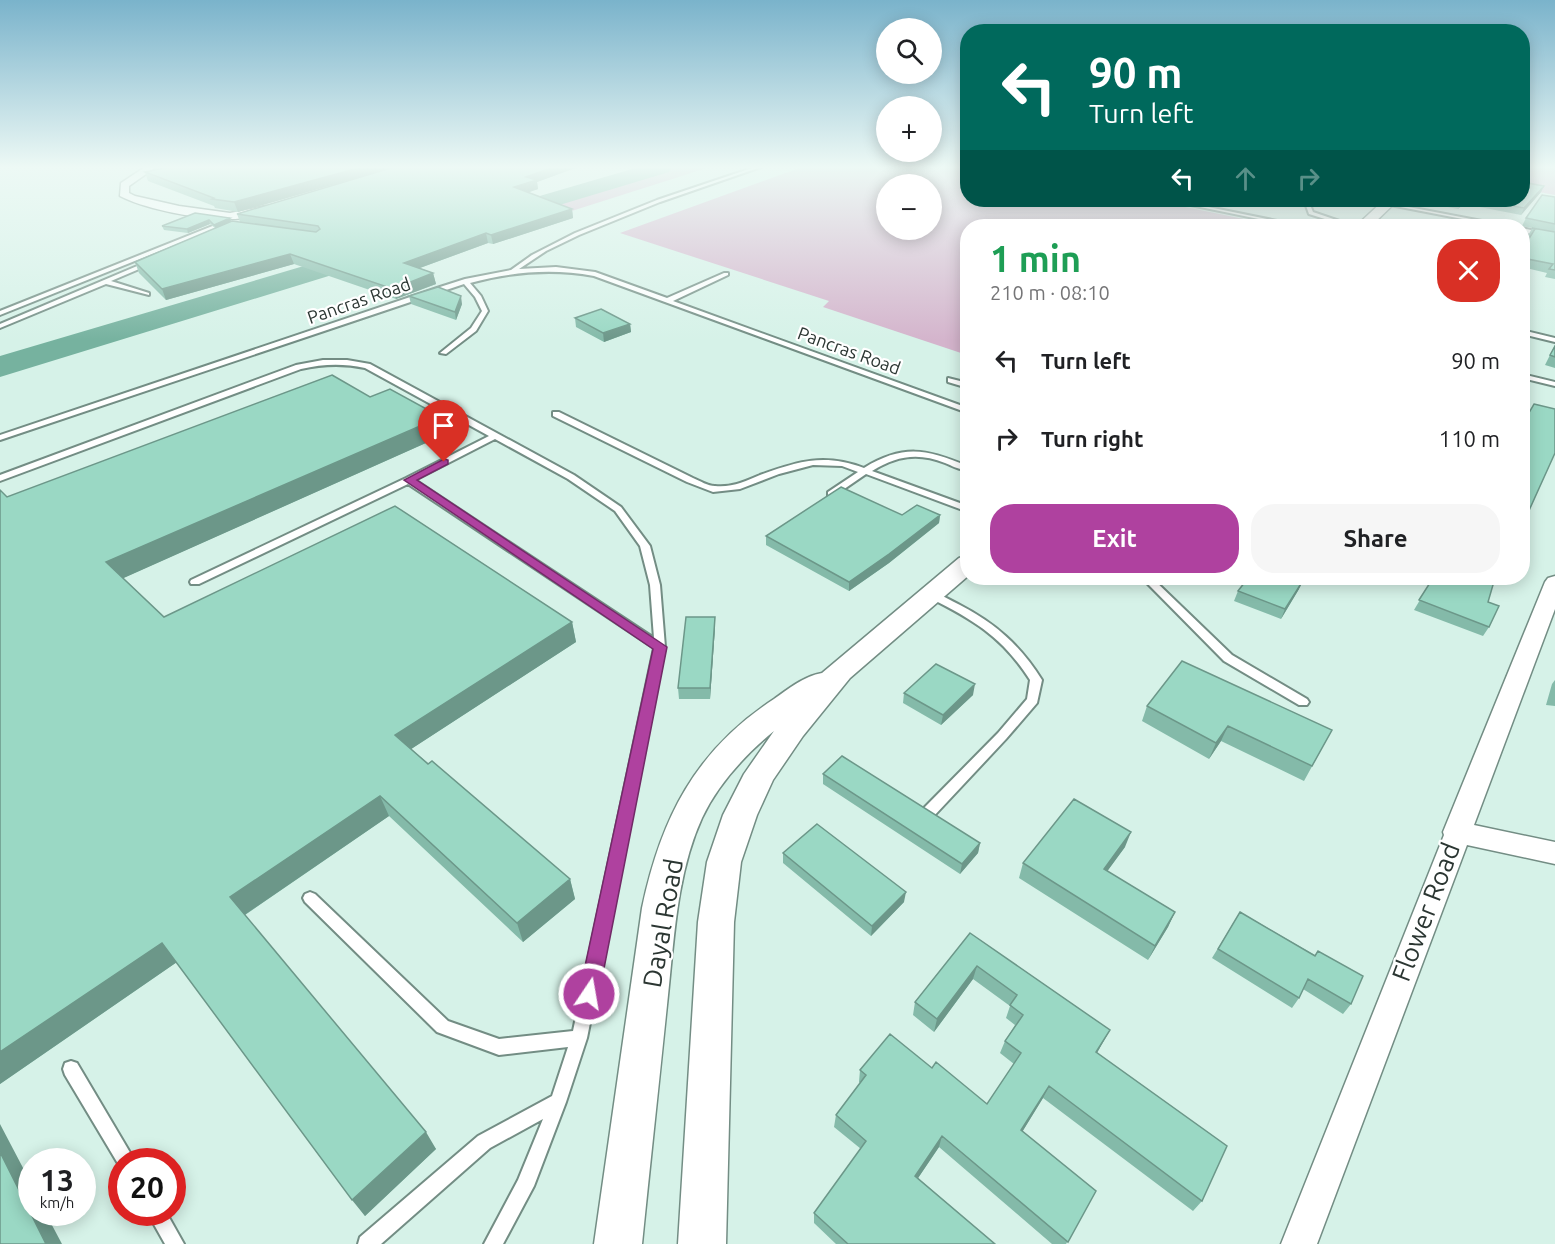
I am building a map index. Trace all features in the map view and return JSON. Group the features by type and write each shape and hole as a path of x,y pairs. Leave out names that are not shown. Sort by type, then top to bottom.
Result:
{"street":[{"name":"Dayal Road","path":"702,1244 716,934 724,862 740,814 760,774 792,728 840,671 960,570"},
{"name":"Flower Road","path":"1299,1244 1456,832 1555,582"},
{"name":"Dayal Road","path":"618,1244 657,930 669,873 685,819 706,782 742,739 788,702 840,671"},
{"path":"1456,832 1555,853"}],"lane":[{"path":"0,313 216,225"},
{"path":"0,326 107,282 227,225"},
{"path":"513,271 538,252 598,225"},
{"path":"1530,232 1555,237"},
{"name":"Pancras Road","path":"0,438 465,281 541,268 578,270 669,300 960,408"},
{"path":"669,300 726,274"},
{"path":"444,353 466,338 485,311 478,296 465,281"},
{"path":"107,282 147,294"},
{"path":"45,296 68,299"},
{"path":"1530,334 1555,340"},
{"path":"0,478 229,392 323,362 347,362 367,366 571,477 618,509 645,546 656,585 660,647 579,1038 558,1102 525,1186 493,1244"},
{"path":"1530,378 1555,384"},
{"path":"951,380 960,383"},
{"path":"556,414 713,489 737,487 776,471 813,462 843,463 869,470 960,505"},
{"path":"195,582 409,480 496,435"},
{"path":"823,499 869,470 899,455 917,452 960,466"},
{"path":"409,480 660,647"},
{"path":"1154,585 1228,658 1303,702"},
{"path":"928,813 1033,700 1036,680 1022,655 1001,634 975,616 930,594"},
{"path":"310,898 443,1027 499,1047 579,1038"},
{"path":"71,1069 118,1148"},
{"path":"367,1244 484,1142 558,1102"},
{"path":"164,1226 175,1244"}],"shaded area":[{"path":"488,225 528,225 402,265 385,257"},
{"path":"642,225 876,225 876,240 942,240 942,225 960,225 960,353 823,307 829,301 620,233"}],"building":[{"path":"164,225 197,225 187,229 162,226"},
{"path":"222,225 263,225 316,232 320,229 318,226 312,225 522,225 491,235 486,233 404,263 433,273 393,289 290,254 162,289 135,262"},
{"path":"1532,228 1555,232 1555,270 1549,269 1553,264 1530,260 1530,237 1535,229"},
{"path":"438,287 461,296 455,312 409,296"},
{"path":"601,309 630,324 603,333 575,318"},
{"path":"1555,346 1555,357 1550,355"},
{"path":"332,375 370,397 390,389 441,417 106,562 164,617 395,506 572,622 395,735 428,764 432,761 570,879 517,923 380,796 230,897 426,1132 352,1200 162,943 0,1052 0,490 7,497"},
{"path":"1534,404 1555,409 1555,453 1530,508 1530,411"},
{"path":"841,487 902,515 917,505 940,515 849,582 766,536"},
{"path":"1243,585 1300,585 1285,609 1238,591"},
{"path":"1429,585 1493,585 1488,602 1499,606 1489,627 1419,600"},
{"path":"686,617 715,617 710,688 678,688"},
{"path":"1182,661 1332,730 1312,766 1228,726 1216,743 1147,706"},
{"path":"936,664 975,684 943,715 904,693"},
{"path":"842,756 980,843 962,864 823,774"},
{"path":"1074,799 1131,832 1104,869 1175,912 1155,946 1023,863"},
{"path":"817,824 906,892 872,926 783,853"},
{"path":"1240,912 1315,956 1318,951 1363,976 1351,1004 1308,979 1299,998 1218,949"},
{"path":"970,933 1110,1030 1096,1052 1227,1146 1202,1201 1049,1086 1021,1130 1096,1191 1068,1242 942,1136 915,1176 995,1244 848,1244 814,1213 866,1141 836,1115 866,1075 860,1070 890,1034 932,1068 936,1062 987,1104 1021,1053 1005,1041 1023,1015 1010,1005 1017,995 977,966 937,1019 915,1002"},
{"path":"0,1152 18,1188 18,1226 37,1226 46,1244 0,1244"}],"waterway":[{"path":"0,367 378,252"}],"route":[{"path":"444,462 409,480 660,647 589,994"}]}
